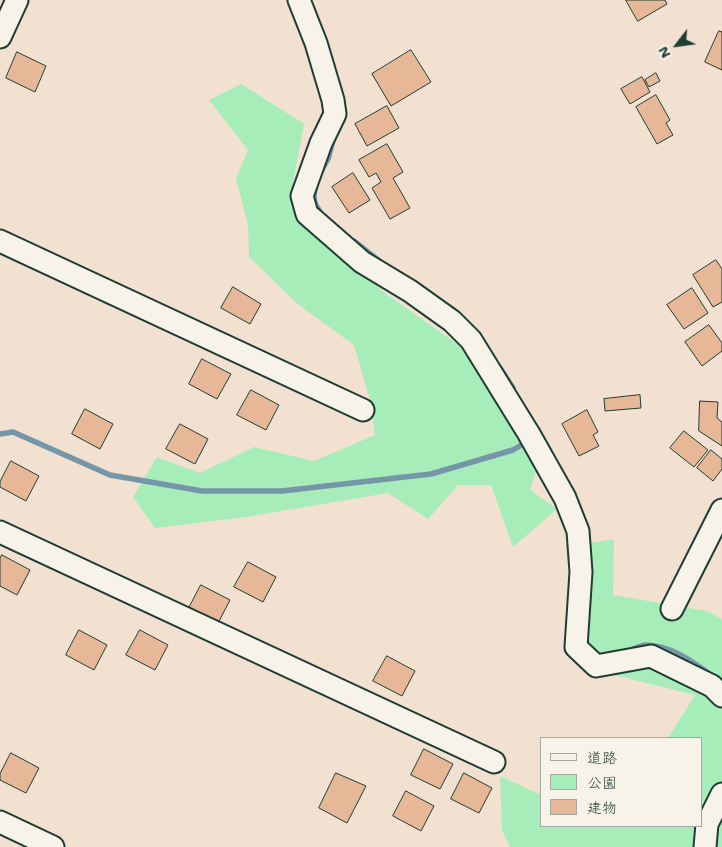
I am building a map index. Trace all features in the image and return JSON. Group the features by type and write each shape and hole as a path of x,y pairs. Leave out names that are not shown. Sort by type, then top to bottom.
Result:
{"street":[{"path":"0,37 18,0"},
{"path":"300,0 316,43 333,100 335,114 302,196 308,214 362,262 410,291 452,322 471,340 532,439 565,498 578,531 581,572 576,647 596,666 651,656 712,686 722,696"},
{"path":"0,241 363,410"},
{"path":"672,609 722,510"},
{"path":"0,532 494,762"},
{"path":"705,847 707,824 722,794"},
{"path":"0,822 53,847"}],"green space":[{"path":"241,84 304,124 290,199 382,291 460,346 500,398 536,470 530,490 557,509 513,547 491,485 458,485 428,519 388,493 246,517 155,528 133,497 157,457 200,473 254,447 314,461 375,435 370,400 354,345 299,305 249,257 248,225 236,178 248,150 209,100"},
{"path":"614,539 613,595 707,611 722,619 722,847 510,847 502,830 500,776 540,795 540,827 702,827 702,737 669,737 695,695 578,666 579,545"}],"building":[{"path":"626,0 665,0 667,4 638,21"},
{"path":"719,31 722,32 722,70 705,62"},
{"path":"411,50 431,82 391,106 372,74"},
{"path":"17,52 46,66 35,92 6,78"},
{"path":"656,73 660,81 649,87 645,80"},
{"path":"642,77 650,92 630,104 621,89"},
{"path":"656,95 670,120 666,123 673,135 657,144 636,107"},
{"path":"387,106 399,128 367,146 355,124"},
{"path":"387,144 403,172 393,178 410,208 390,219 372,188 381,182 376,173 369,177 359,160"},
{"path":"353,173 370,200 349,213 332,187"},
{"path":"716,260 722,269 722,302 713,307 693,275"},
{"path":"233,287 261,304 250,324 221,308"},
{"path":"692,288 708,313 684,329 667,305"},
{"path":"709,325 722,343 722,351 702,366 685,342"},
{"path":"202,359 231,374 217,399 189,384"},
{"path":"251,390 279,405 266,430 237,415"},
{"path":"640,395 641,408 605,411 604,399"},
{"path":"700,401 718,402 717,418 722,422 722,446 699,431"},
{"path":"85,409 113,424 100,449 72,434"},
{"path":"587,410 598,432 593,435 599,446 579,456 562,424"},
{"path":"180,424 208,439 195,464 166,449"},
{"path":"684,431 708,450 694,467 670,448"},
{"path":"711,450 722,459 722,469 713,481 697,468"},
{"path":"11,461 39,476 26,501 0,487 0,482"},
{"path":"2,555 30,570 17,595 0,586 0,559"},
{"path":"248,562 276,577 263,602 234,587"},
{"path":"201,585 230,600 217,625 188,610"},
{"path":"79,630 107,645 94,670 66,655"},
{"path":"140,630 168,645 155,670 126,655"},
{"path":"387,656 415,671 402,696 373,681"},
{"path":"424,749 453,764 440,789 411,775"},
{"path":"11,753 39,768 26,793 0,780 0,774"},
{"path":"336,773 366,786 347,823 319,808"},
{"path":"464,773 492,788 479,813 451,799"},
{"path":"406,791 434,806 421,831 393,816"}],"waterway":[{"path":"320,173 328,159 333,140"},
{"path":"315,189 315,203 322,215"},
{"path":"354,241 378,260"},
{"path":"500,368 513,388"},
{"path":"0,434 13,432 110,475 202,491 282,491 431,474 513,450 528,441"},
{"path":"631,650 646,645 664,648 681,655 711,675"}]}
